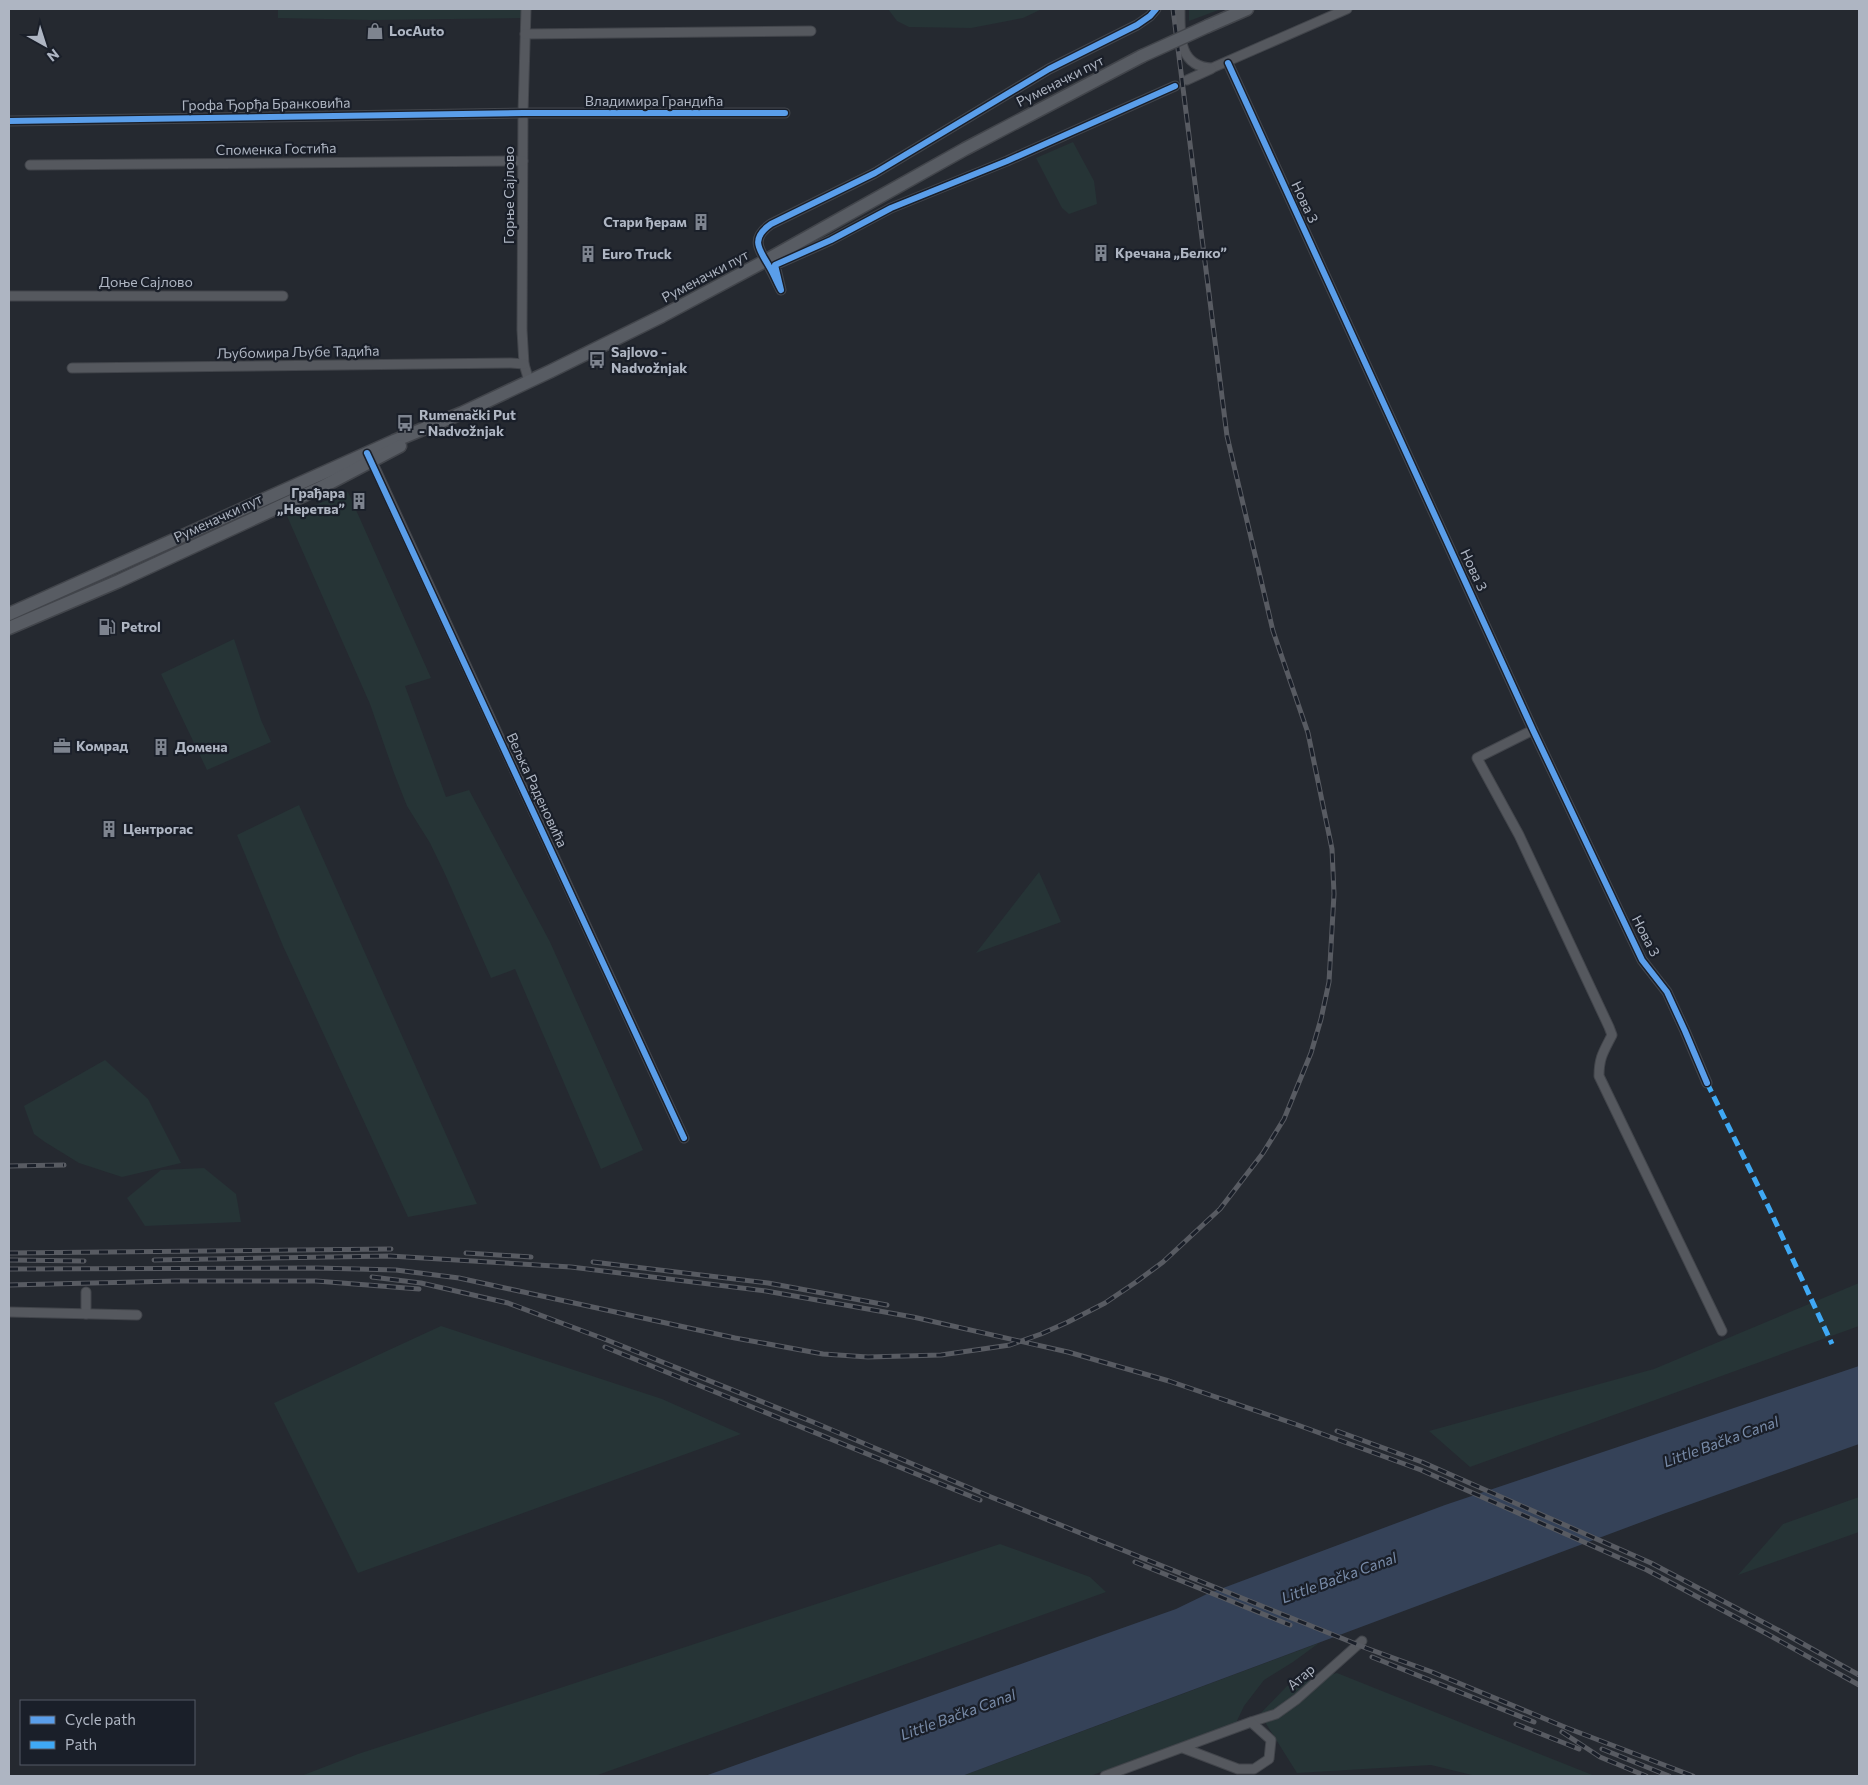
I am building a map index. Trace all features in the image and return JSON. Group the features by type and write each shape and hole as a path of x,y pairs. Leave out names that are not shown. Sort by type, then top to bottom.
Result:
{"main road":[{"name":"Руменачки пут","path":"9,628 119,580 662,316 765,261 965,148 1142,56 1247,9"},
{"name":"Руменачки пут","path":"9,614 324,479"}],"street":[{"name":"Горње Сајлово","path":"526,9 523,113 522,330 524,364 529,381"},
{"path":"1156,9 1137,25 1050,70 875,173 771,224 763,230 758,242 759,249 769,265 780,290 775,266 831,240 892,208 1007,161 1175,86"},
{"path":"1180,9 1182,42 1188,57 1198,66 1205,68 1215,67"},
{"path":"1187,80 1347,9"},
{"path":"525,34 811,31"},
{"name":"Нова 3","path":"1228,63 1533,730 1642,960 1671,1000 1686,1031 1706,1083"},
{"name":"Владимира Грандића","path":"523,113 785,113"},
{"name":"Грофа Ђорђа Бранковића","path":"9,121 523,113"},
{"name":"Споменка Гостића","path":"30,165 523,160"},
{"name":"Доње Сајлово","path":"9,296 282,296"},
{"name":"Љубомира Љубе Тадића","path":"72,368 524,364"},
{"name":"Вељка Раденовића","path":"370,457 684,1138"},
{"path":"1533,730 1477,758 1519,835 1609,1027 1612,1035 1602,1051 1599,1076 1722,1330"},
{"path":"86,1292 86,1314"},
{"path":"9,1312 137,1315"},
{"name":"Атар","path":"1105,1776 1276,1714 1362,1641"},
{"path":"1183,1748 1238,1769 1254,1769 1270,1759 1271,1740 1251,1722"}],"shaded area":[{"path":"278,9 522,9 522,18 373,20 278,18"},
{"path":"888,9 1042,9 1023,18 971,28 909,27 897,21"},
{"path":"1189,9 1221,9 1189,21"},
{"path":"1073,142 1094,181 1097,204 1069,214 1062,208 1036,158"},
{"path":"348,492 431,678 405,686 446,797 469,790 550,942 643,1150 601,1169 515,969 491,978 430,843 407,806 370,704 287,516"},
{"path":"234,639 261,720 271,742 207,770 161,674"},
{"path":"299,805 477,1204 408,1217 283,946 237,835"},
{"path":"1039,872 1061,922 976,953"},
{"path":"105,1060 148,1099 181,1163 122,1177 79,1163 34,1134 24,1106"},
{"path":"204,1168 236,1194 241,1222 145,1226 127,1198 161,1170"},
{"path":"1859,1283 1859,1326 1470,1467 1429,1431 1654,1369"},
{"path":"441,1326 662,1399 741,1434 358,1573 274,1403"},
{"path":"1859,1497 1859,1532 1738,1575 1783,1524"},
{"path":"1000,1544 1090,1577 1106,1592 595,1776 301,1776 358,1754"},
{"path":"1319,1643 1264,1680 1244,1706 1236,1723 1090,1776 962,1776"},
{"path":"1337,1673 1595,1776 1476,1776 1431,1765 1297,1773 1260,1714 1287,1686"}],"water":[{"name":"Little Bačka Canal","path":"1859,1366 1859,1444 1663,1514 962,1776 705,1776 1176,1609 1207,1594 1445,1505"}],"railway":[{"path":"9,1269 317,1268 396,1270 459,1278 735,1338 823,1354 868,1357 941,1355 1010,1345 1041,1334 1105,1303 1163,1262 1220,1209 1263,1153 1284,1119 1311,1053 1329,982 1334,894 1332,849 1308,733 1273,631 1227,436 1173,9"},
{"path":"9,1166 64,1165"},
{"path":"9,1253 391,1249"},
{"path":"466,1253 531,1257"},
{"path":"154,1260 390,1256 571,1267 766,1291 913,1317 1068,1352 1169,1381 1421,1470 1647,1570 1859,1685"},
{"path":"9,1260 84,1261"},
{"path":"593,1262 768,1283 887,1305"},
{"path":"372,1277 421,1283 508,1303 607,1340 1366,1648 1432,1672 1567,1728 1693,1776"},
{"path":"9,1285 176,1281 316,1281 419,1289"},
{"path":"605,1347 980,1500"},
{"path":"1337,1431 1422,1462 1651,1563 1859,1675"},
{"path":"1135,1562 1290,1625"},
{"path":"1372,1657 1534,1722"},
{"path":"1516,1724 1579,1749"},
{"path":"1562,1732 1600,1757 1646,1776"},
{"path":"1602,1749 1669,1776"}],"marked path":[{"path":"1707,1083 1769,1208 1832,1344"}],"cycle path":[{"path":"1156,9 1137,25 1049,69 875,173 771,224 760,235 758,246 781,290 775,265 831,240 891,208 1007,161 1175,86"},
{"path":"1228,63 1533,730 1642,960 1667,992 1707,1083"},
{"path":"9,121 523,113 785,113"},
{"path":"367,453 684,1138"}],"place":[{"name":"LocAuto","path":"375,31"},
{"name":"Стари ђерам","path":"701,222"},
{"name":"Кречана „Белко”","path":"1101,253"},
{"name":"Euro Truck","path":"588,254"},
{"name":"Sajlovo - Nadvožnjak","path":"597,360"},
{"name":"Rumenački Put - Nadvožnjak","path":"405,423"},
{"name":"Грађара „Неретва”","path":"359,501"},
{"name":"Petrol","path":"107,627"},
{"name":"Комрад","path":"62,746"},
{"name":"Домена","path":"161,747"},
{"name":"Центрогас","path":"109,829"}]}
